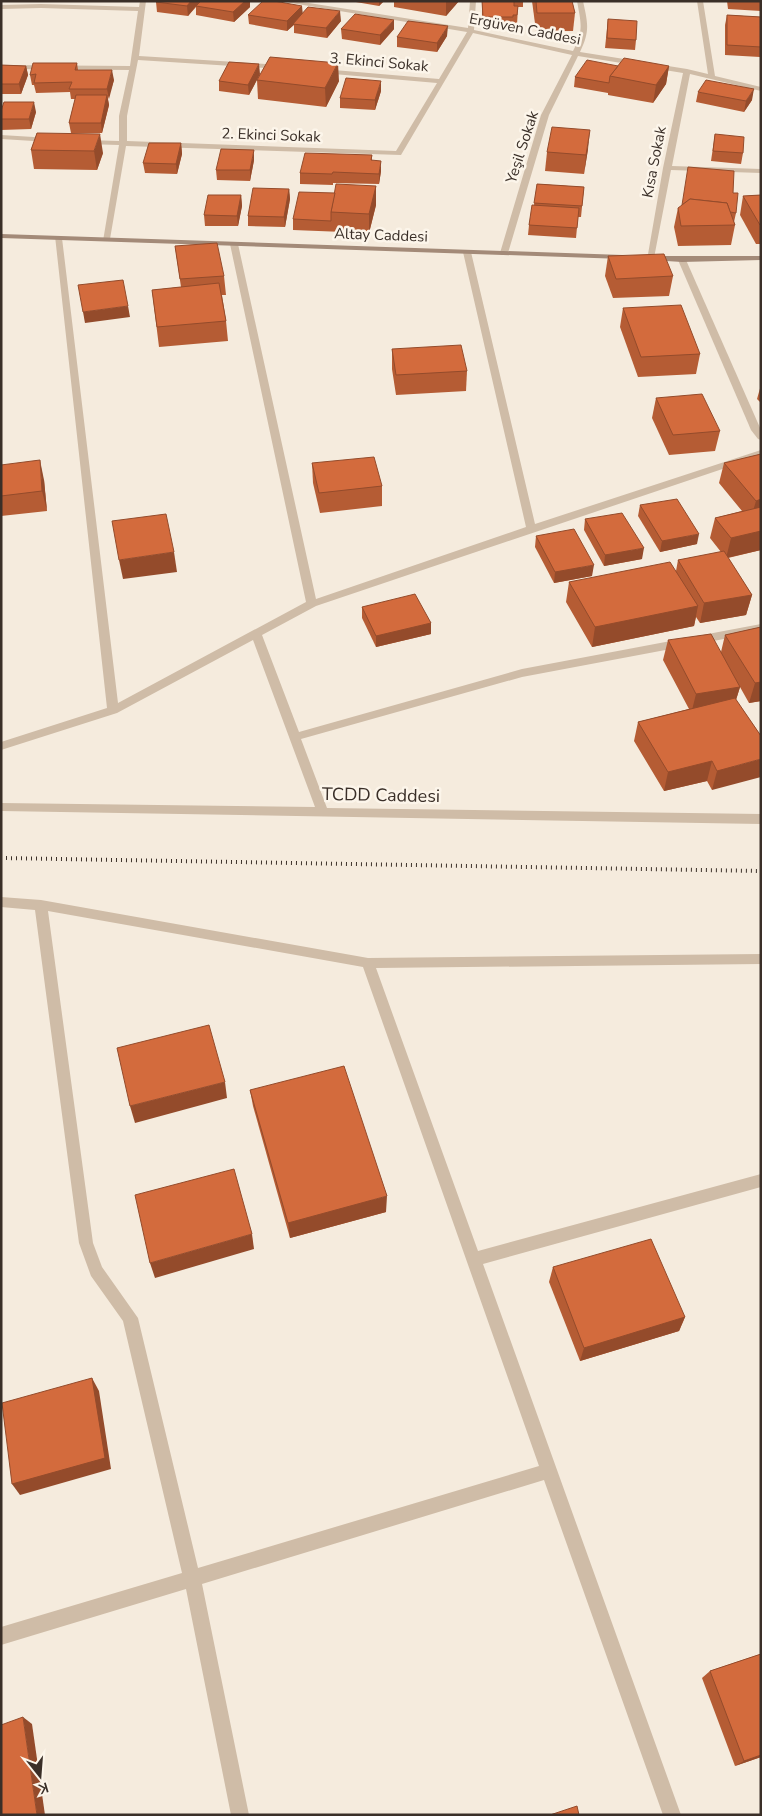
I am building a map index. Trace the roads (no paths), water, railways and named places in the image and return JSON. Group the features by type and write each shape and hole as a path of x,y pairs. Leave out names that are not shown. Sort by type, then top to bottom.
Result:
{"main road":[{"name":"Altay Caddesi","path":"1,236 631,258"},
{"path":"641,258 682,260 761,258"}],"street":[{"name":"Ergüven Caddesi","path":"282,1 299,2 471,31 578,54 687,71 761,90"},
{"path":"471,31 472,1"},
{"name":"Yeşil Sokak","path":"504,253 545,115 578,54 584,37 585,26 580,1"},
{"path":"700,1 712,77"},
{"path":"1,7 142,5 135,58 123,116 123,144 106,239"},
{"name":"2. Ekinci Sokak","path":"76,141 398,153 471,31"},
{"path":"135,58 286,68"},
{"path":"1,67 133,68"},
{"name":"3. Ekinci Sokak","path":"315,70 441,81"},
{"name":"Kısa Sokak","path":"650,258 687,71"},
{"path":"1,138 58,140"},
{"path":"667,168 761,171"},
{"path":"58,238 113,710"},
{"path":"234,244 312,604"},
{"path":"467,252 532,529"},
{"path":"682,260 756,430 761,437"},
{"path":"1,746 113,710 312,604 761,453"},
{"path":"295,738 522,673 761,628"},
{"path":"256,634 322,812"},
{"name":"TCDD Caddesi","path":"1,807 761,819"},
{"path":"1,902 41,905 368,963 761,959"},
{"path":"41,905 86,1243 96,1271 130,1318 192,1578 240,1815"},
{"path":"368,963 672,1815"},
{"path":"474,1259 761,1180"},
{"path":"1,1636 549,1471"}],"railway":[{"path":"1,858 761,871"}]}
